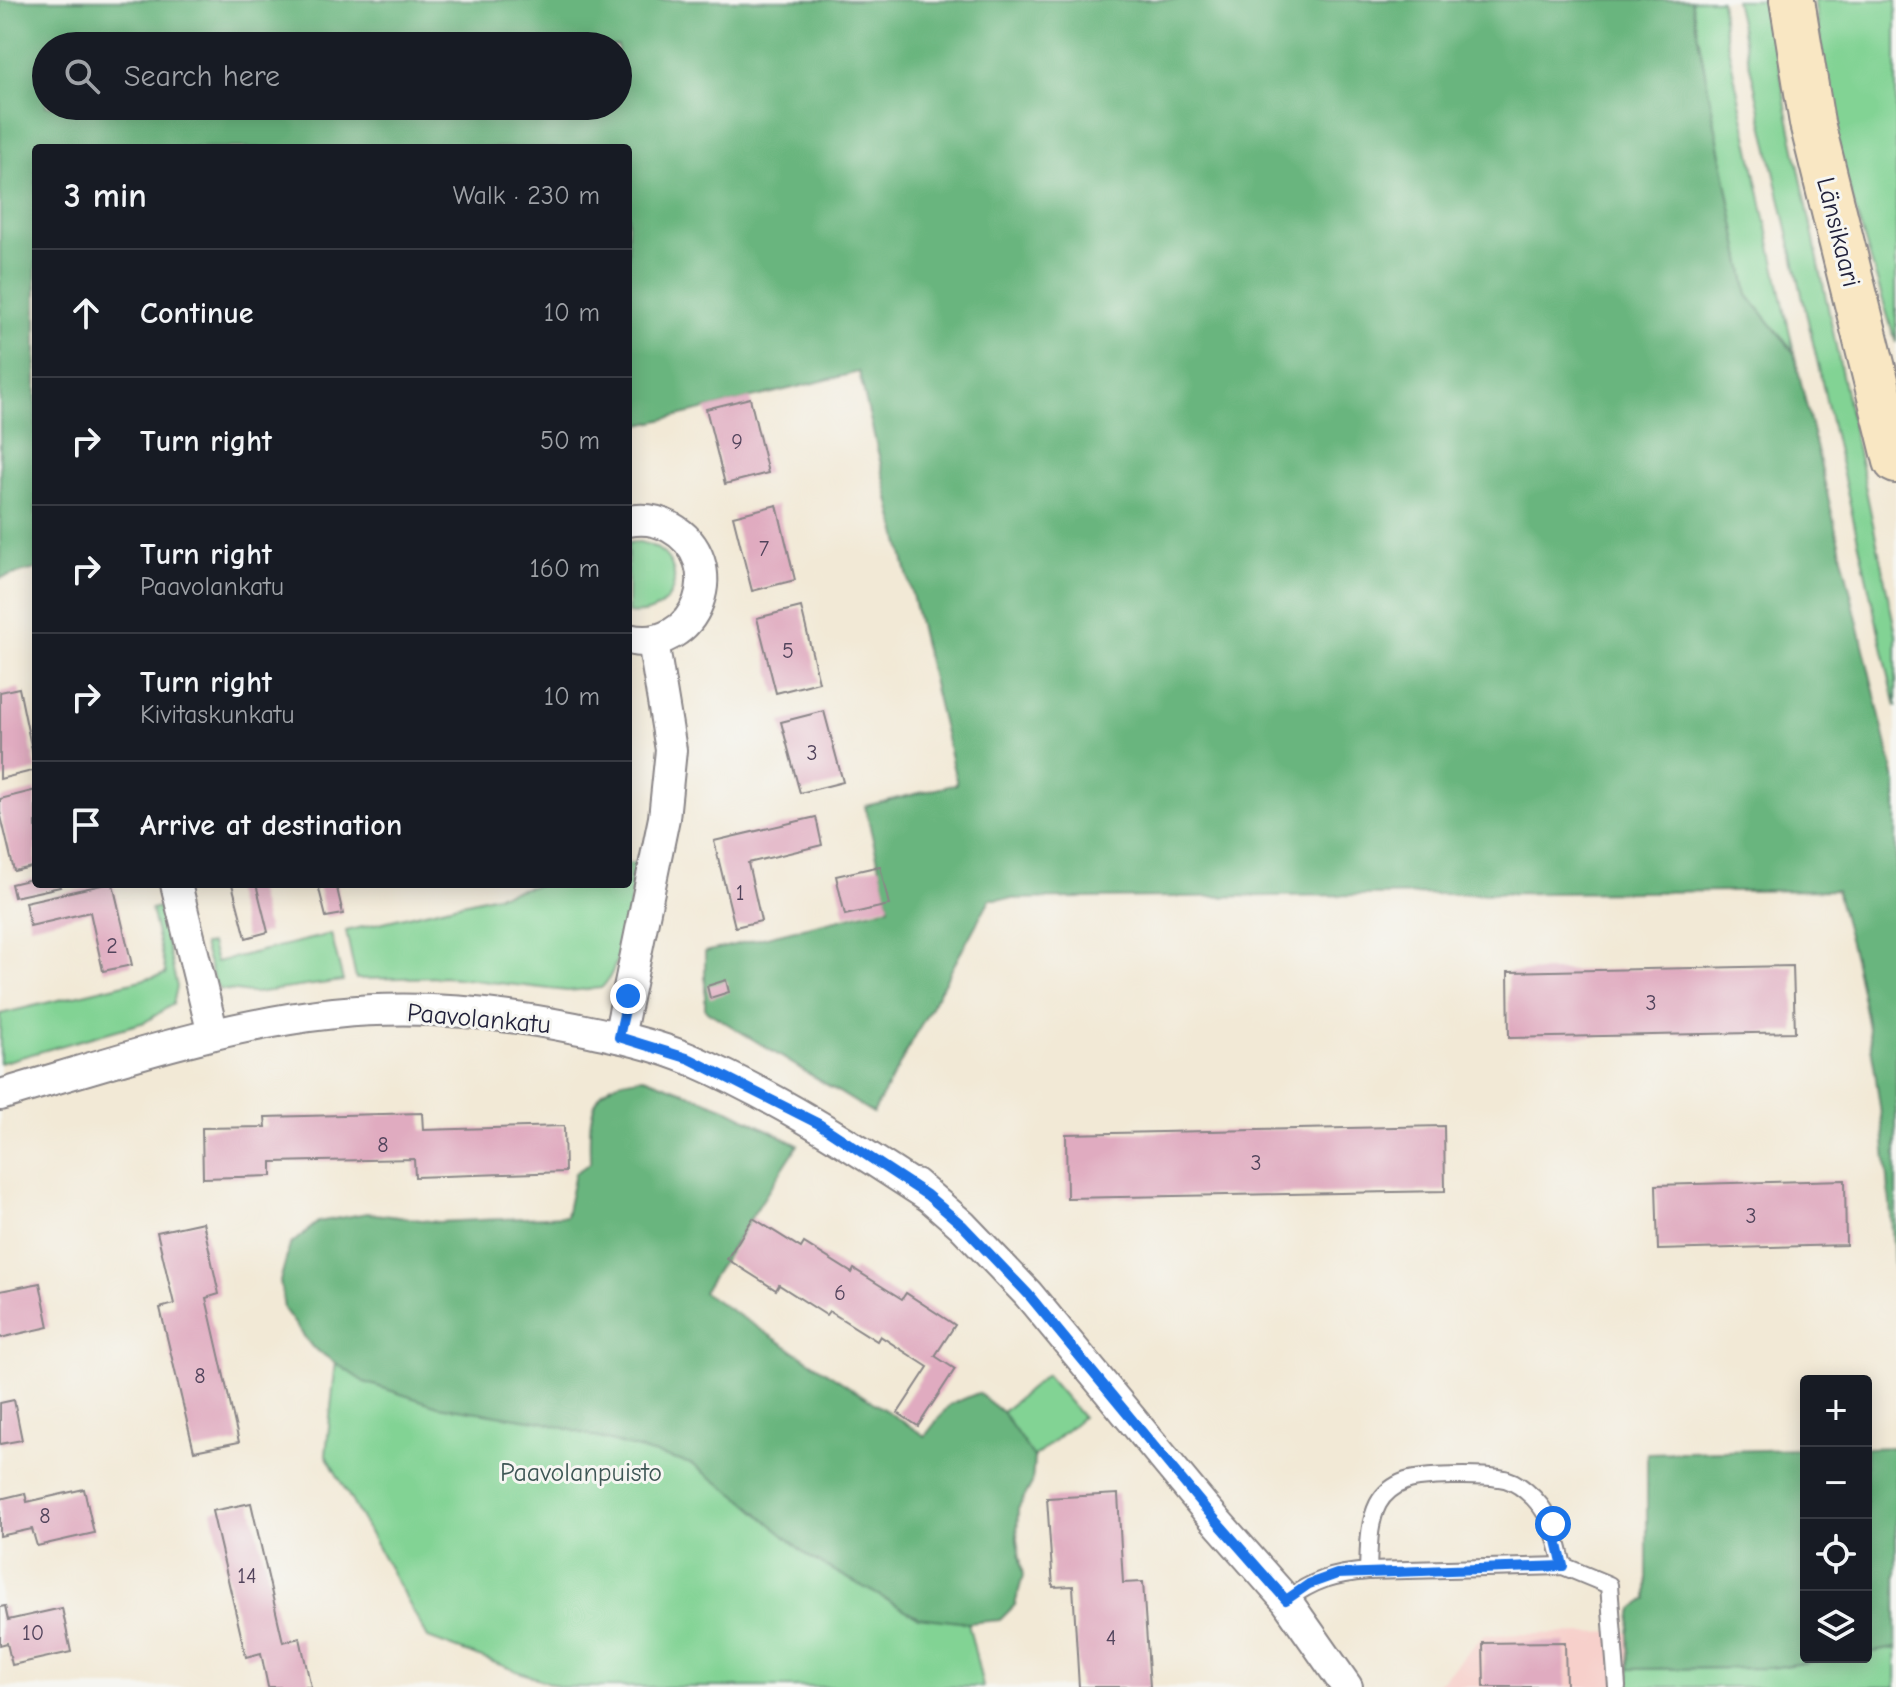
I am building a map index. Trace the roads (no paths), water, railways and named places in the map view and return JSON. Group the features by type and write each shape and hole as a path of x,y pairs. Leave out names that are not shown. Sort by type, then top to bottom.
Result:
{"street":[{"name":"Länsikaari","path":"1792,0 1812,123 1896,461"},
{"path":"619,1037 664,818 671,750 641,640 673,633 689,620 700,602 704,581 696,551 683,534 659,521 632,520"},
{"path":"177,888 213,1034"},
{"name":"Paavolankatu","path":"0,1095 213,1034 335,1013 392,1010 458,1012 540,1021 619,1037 690,1059 819,1124 921,1189 962,1225 1028,1294 1205,1508 1286,1600 1347,1687"}],"lane":[{"path":"1368,1571 1371,1527 1379,1503 1388,1491 1405,1481 1419,1478 1499,1478 1515,1483 1542,1506 1553,1524 1563,1566"},
{"path":"1286,1600 1309,1584 1337,1574 1563,1566 1609,1585 1617,1687"}],"park label":[{"name":"Paavolanpuisto","path":"581,1472"}]}
